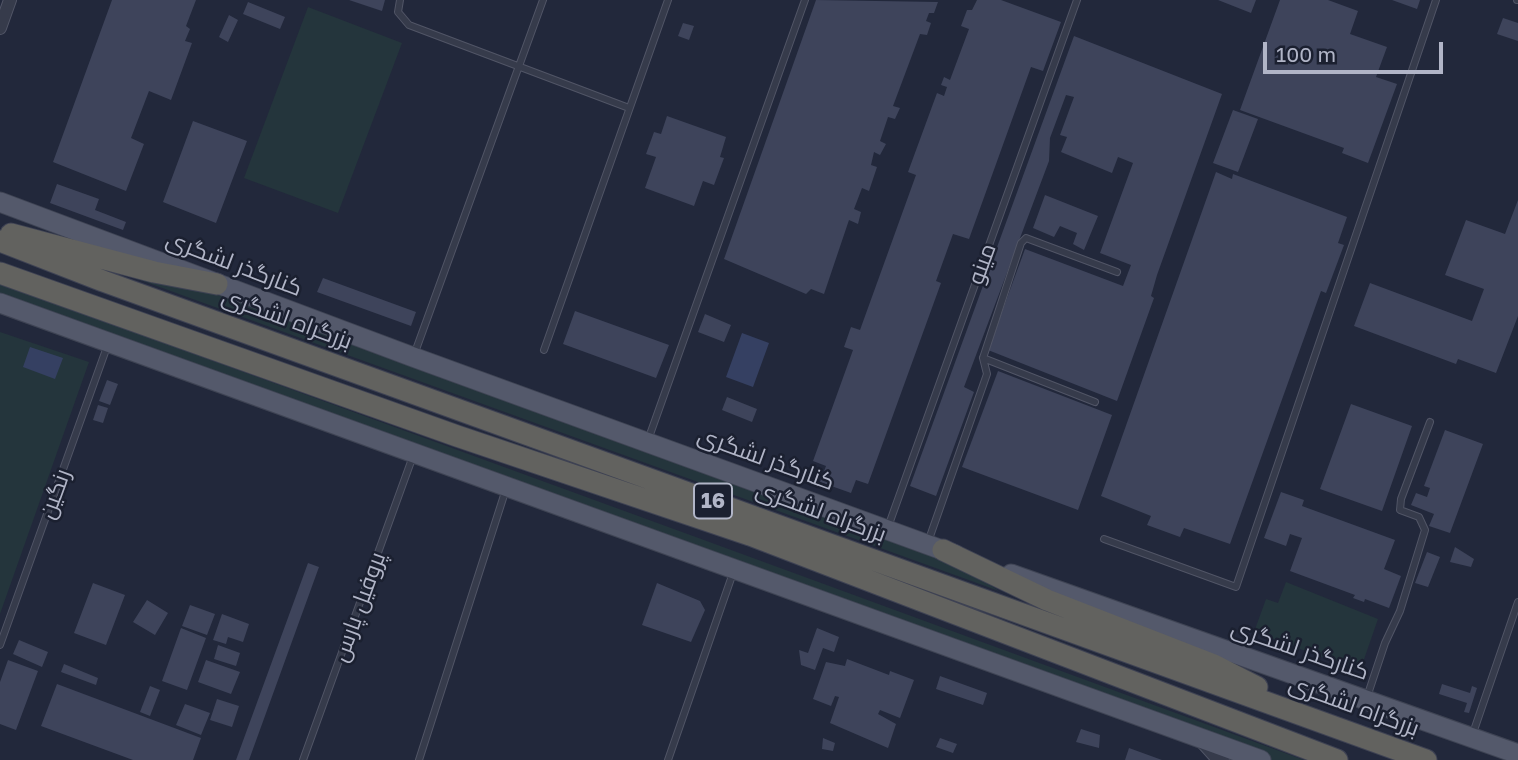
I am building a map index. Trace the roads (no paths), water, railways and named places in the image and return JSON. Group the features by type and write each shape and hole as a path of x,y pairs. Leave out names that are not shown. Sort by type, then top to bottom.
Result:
{"highway":[{"path":"0,231 154,272 217,284"},
{"name":"بزرگراه لشگری","path":"0,240 103,281 1426,760"},
{"name":"بزرگراه لشگری","path":"0,273 457,436 750,535 1337,760"},
{"path":"935,547 1047,600 1214,665 1324,723"}],"main road":[{"name":"کنارگذر لشگری","path":"0,202 413,357 935,547 1518,754"},
{"path":"0,303 1261,760"}],"street":[{"path":"0,28 10,0"},
{"path":"1202,739 1221,760"}],"lane":[{"path":"400,0 398,12 409,25 629,108"},
{"path":"413,357 543,0"},
{"path":"544,350 667,0"},
{"path":"647,441 805,0"},
{"name":"مینو","path":"887,529 1077,0"},
{"path":"1104,539 1236,587 1436,0"},
{"path":"935,547 987,374 983,358 1021,243 1026,239 1117,272"},
{"name":"رنگین","path":"0,645 109,342"},
{"path":"983,358 1095,402"},
{"path":"1367,699 1385,643 1400,611 1425,530 1419,517 1400,510 1401,499 1430,422"},
{"name":"پروفیل پارس","path":"303,760 414,454"},
{"path":"419,760 507,486"},
{"path":"668,760 735,569"},
{"path":"1472,738 1518,602"}],"water":[{"path":"742,333 769,343 753,387 726,377"},
{"path":"30,347 63,358 55,379 23,367"}]}
